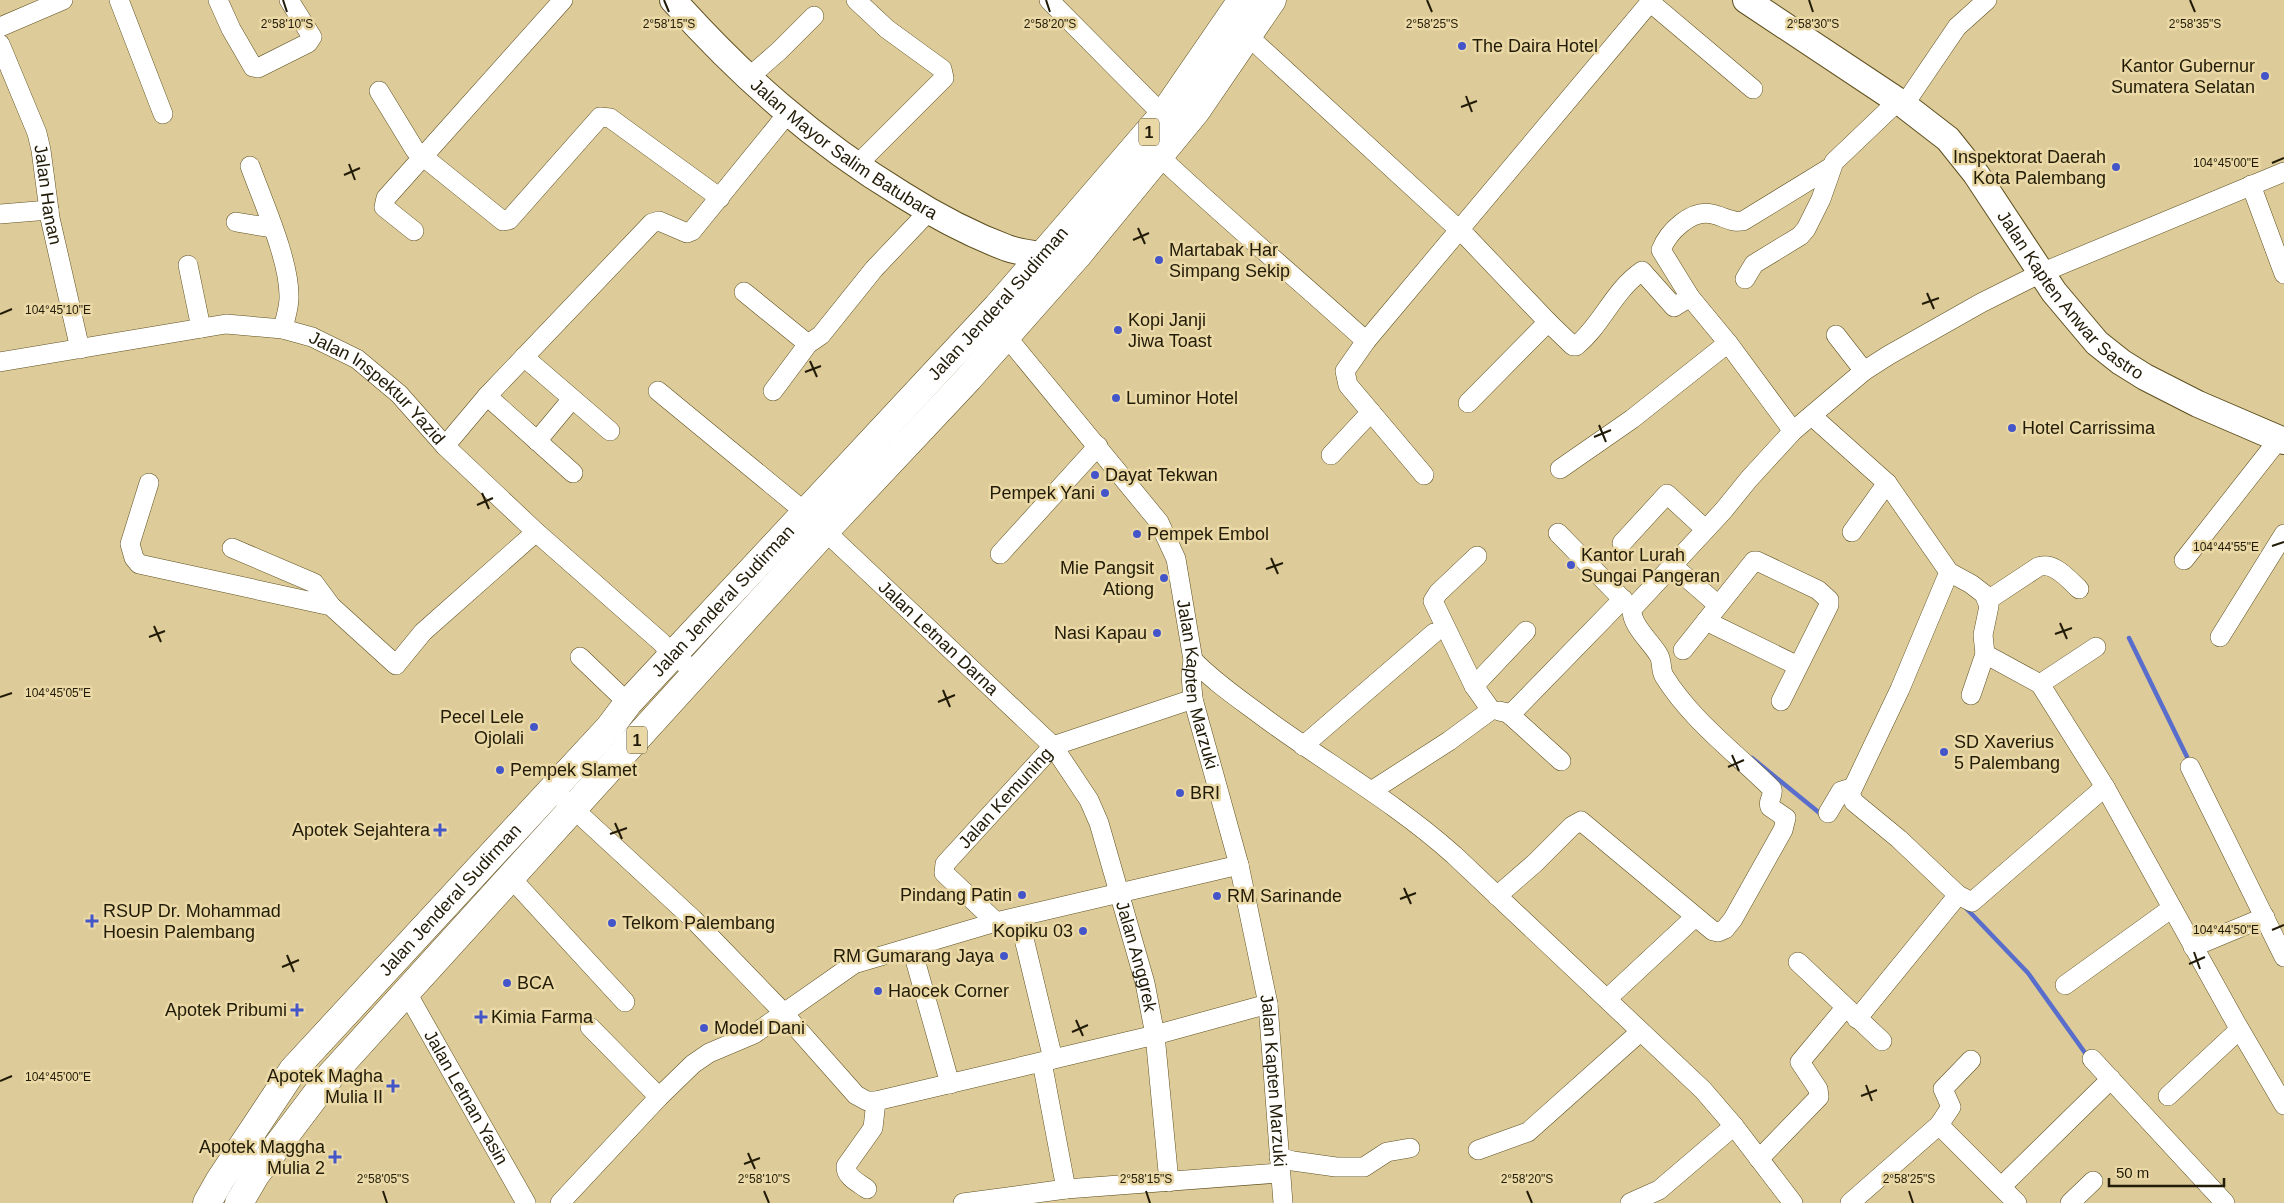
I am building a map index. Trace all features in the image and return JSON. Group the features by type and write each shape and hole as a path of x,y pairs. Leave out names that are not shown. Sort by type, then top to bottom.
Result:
{"highway":[{"name":"Jalan Jenderal Sudirman","path":"207,1203 292,1070 610,727 628,704 804,512 990,314 1163,115 1242,0"},
{"name":"Jalan Jenderal Sudirman","path":"239,1203 256,1174 332,1075 478,912 574,810 825,531 1074,260 1196,111 1272,0"},
{"path":"804,512 825,531"},
{"path":"458,892 478,912"}],"street":[{"path":"0,27 63,0"},
{"path":"119,0 163,114"},
{"path":"218,0 231,29 253,67 258,68 308,43 312,38 289,0"},
{"path":"414,231 384,207 386,198 563,0"},
{"name":"Jalan Mayor Salim Batubara","path":"673,0 748,78 788,113 856,166 960,229 1009,249 1074,260"},
{"path":"856,0 887,29 942,68 944,78 856,166"},
{"path":"1049,0 1163,115"},
{"name":"Jalan Kapten Anwar Sastro","path":"1746,0 1901,103 1948,139 1959,151 2041,273 2081,326 2097,343 2121,362 2145,377 2198,404 2281,440"},
{"path":"1793,431 1690,297 1661,252 1667,239 1689,218 1705,213 1733,221 1743,221 1831,167 1843,152 1901,103 1957,27 1987,0"},
{"path":"1424,475 1348,385 1345,371 1366,342 1651,1 1753,89"},
{"path":"748,78 814,16"},
{"path":"1248,36 1460,230 1573,346 1578,345 1613,298 1642,271 1674,307 1690,297"},
{"name":"Jalan Hanan","path":"1,48 36,133 45,169 49,210 80,349"},
{"path":"380,91 411,146 422,157 503,221 506,221 600,117 605,116 720,198"},
{"path":"445,446 487,396 652,223 659,221 687,233 692,231 788,113"},
{"path":"1159,156 1261,250 1293,274 1366,342"},
{"path":"250,166 272,228 288,283 289,300 283,329"},
{"path":"1745,279 1754,264 1800,236 1806,229 1821,200 1831,167"},
{"path":"1510,715 1672,564 1705,530 1793,431 1864,372 1889,355 1981,303 2041,273 2284,172"},
{"path":"2252,186 2284,274"},
{"path":"0,214 49,210"},
{"path":"773,391 808,344 821,335 874,269 929,211"},
{"path":"236,222 272,228"},
{"path":"188,264 201,328"},
{"path":"744,292 808,344"},
{"path":"1468,403 1548,322"},
{"name":"Jalan Inspektur Yazid","path":"0,362 201,328 247,324 283,329 312,337 357,359 411,405 445,446 536,532 661,642 673,656 698,672"},
{"path":"1836,335 1864,372"},
{"name":"Jalan Kapten Marzuki","path":"1006,336 1144,500 1167,536 1176,559 1193,660 1191,675 1194,699 1238,865 1268,1004 1283,1203"},
{"path":"1560,469 1632,420 1728,344"},
{"path":"524,357 610,431"},
{"path":"658,391 804,512"},
{"path":"487,396 573,473"},
{"path":"537,441 572,399"},
{"path":"1330,455 1371,412"},
{"path":"1812,416 1887,483 1950,572 1971,584 1988,600 1989,606 1983,635 1985,654 1971,695"},
{"path":"2184,560 2281,440"},
{"path":"1000,554 1098,446"},
{"path":"149,483 130,544 134,558 139,564 331,606"},
{"path":"1852,532 1887,483"},
{"path":"1622,542 1668,494 1705,530"},
{"name":"Jalan Letnan Darna","path":"825,531 1052,746"},
{"path":"232,548 314,583 331,606 396,665 422,632 536,532"},
{"path":"1496,896 1535,863 1572,826 1581,821 1695,917 1713,931 1718,932 1725,928 1779,838 1787,820 1770,807 1768,803 1773,793 1772,789 1686,705 1634,620 1628,604 1558,533"},
{"path":"2220,636 2284,534"},
{"path":"1477,556 1438,593 1433,602 1474,686 1491,710"},
{"path":"1683,650 1752,563 1757,561 1818,590 1828,600 1829,605 1781,701"},
{"path":"1672,564 1718,605"},
{"path":"1988,600 2045,565 2054,567 2080,588"},
{"path":"1950,572 1900,689 1852,788 1850,797 1898,839 1956,898 1972,902 2105,788"},
{"path":"1706,621 1798,666"},
{"path":"1474,686 1526,631"},
{"path":"1302,746 1434,633"},
{"path":"2040,684 2096,647"},
{"path":"1985,654 2040,684 2105,788 2239,1030 2284,1105"},
{"path":"580,657 628,704"},
{"path":"1193,660 1209,677 1302,746 1373,790 1426,829 1608,998 1640,1032 1703,1090 1734,1126 1792,1203"},
{"name":"Jalan Kemuning","path":"996,922 944,874 945,864 1052,746 1194,699"},
{"path":"1373,790 1449,741 1491,710 1506,712 1561,761"},
{"name":"Jalan Anggrek","path":"1052,746 1089,800 1094,811 1145,983 1155,1035 1169,1182"},
{"path":"2190,766 2284,956"},
{"path":"553,788 574,810 693,919 784,1014 856,1095 867,1101 876,1101 1155,1035 1268,1004"},
{"path":"1828,813 1841,791 1852,788"},
{"path":"560,1203 659,1097 702,1057 754,1034 854,964 996,922 1118,895 1238,865"},
{"path":"510,878 625,1002"},
{"path":"1759,1159 1819,1097 1818,1089 1800,1062 1851,1013 1956,898"},
{"path":"2065,984 2172,908"},
{"path":"1608,998 1695,917"},
{"path":"2193,947 2265,917"},
{"path":"1019,918 1048,1060 1066,1189"},
{"path":"912,948 950,1084"},
{"path":"1798,962 1882,1041"},
{"name":"Jalan Letnan Yasin","path":"407,993 526,1203"},
{"path":"590,1027 659,1097"},
{"path":"2168,1096 2239,1030"},
{"path":"1478,1150 1528,1132 1640,1032"},
{"path":"2092,1058 2109,1080 2225,1203"},
{"path":"1850,1203 1939,1125 1951,1107 1943,1089 1971,1060"},
{"path":"2002,1186 2109,1080"},
{"path":"867,1189 849,1175 846,1166 873,1128 876,1101"},
{"path":"1939,1125 2017,1203"},
{"path":"1630,1203 1659,1190 1734,1126"},
{"path":"963,1203 1066,1189 1169,1182 1280,1165 1293,1161 1336,1167 1364,1168 1387,1152 1410,1148"},
{"path":"2070,1203 2093,1181"}],"waterway":[{"path":"2129,638 2190,763"},
{"path":"1752,758 1822,815"},
{"path":"1965,907 2028,973 2088,1057"}],"place":[{"name":"The Daira Hotel","path":"1462,46"},
{"name":"Kantor Gubernur Sumatera Selatan","path":"2265,76"},
{"name":"Inspektorat Daerah Kota Palembang","path":"2116,167"},
{"name":"Martabak Har Simpang Sekip","path":"1159,260"},
{"name":"Kopi Janji Jiwa Toast","path":"1118,330"},
{"name":"Luminor Hotel","path":"1116,398"},
{"name":"Hotel Carrissima","path":"2012,428"},
{"name":"Dayat Tekwan","path":"1095,475"},
{"name":"Pempek Yani","path":"1105,493"},
{"name":"Pempek Embol","path":"1137,534"},
{"name":"Kantor Lurah Sungai Pangeran","path":"1571,565"},
{"name":"Mie Pangsit Ationg","path":"1164,578"},
{"name":"Nasi Kapau","path":"1157,633"},
{"name":"Pecel Lele Ojolali","path":"534,727"},
{"name":"SD Xaverius 5 Palembang","path":"1944,752"},
{"name":"Pempek Slamet","path":"500,770"},
{"name":"BRI","path":"1180,793"},
{"name":"Apotek Sejahtera","path":"440,830"},
{"name":"Pindang Patin","path":"1022,895"},
{"name":"RM Sarinande","path":"1217,896"},
{"name":"RSUP Dr. Mohammad Hoesin Palembang","path":"92,921"},
{"name":"Telkom Palembang","path":"612,923"},
{"name":"Kopiku 03","path":"1083,931"},
{"name":"RM Gumarang Jaya","path":"1004,956"},
{"name":"BCA","path":"507,983"},
{"name":"Haocek Corner","path":"878,991"},
{"name":"Apotek Pribumi","path":"297,1010"},
{"name":"Kimia Farma","path":"481,1017"},
{"name":"Model Dani","path":"704,1028"},
{"name":"Apotek Magha Mulia II","path":"393,1086"},
{"name":"Apotek Maggha Mulia 2","path":"335,1157"}]}
